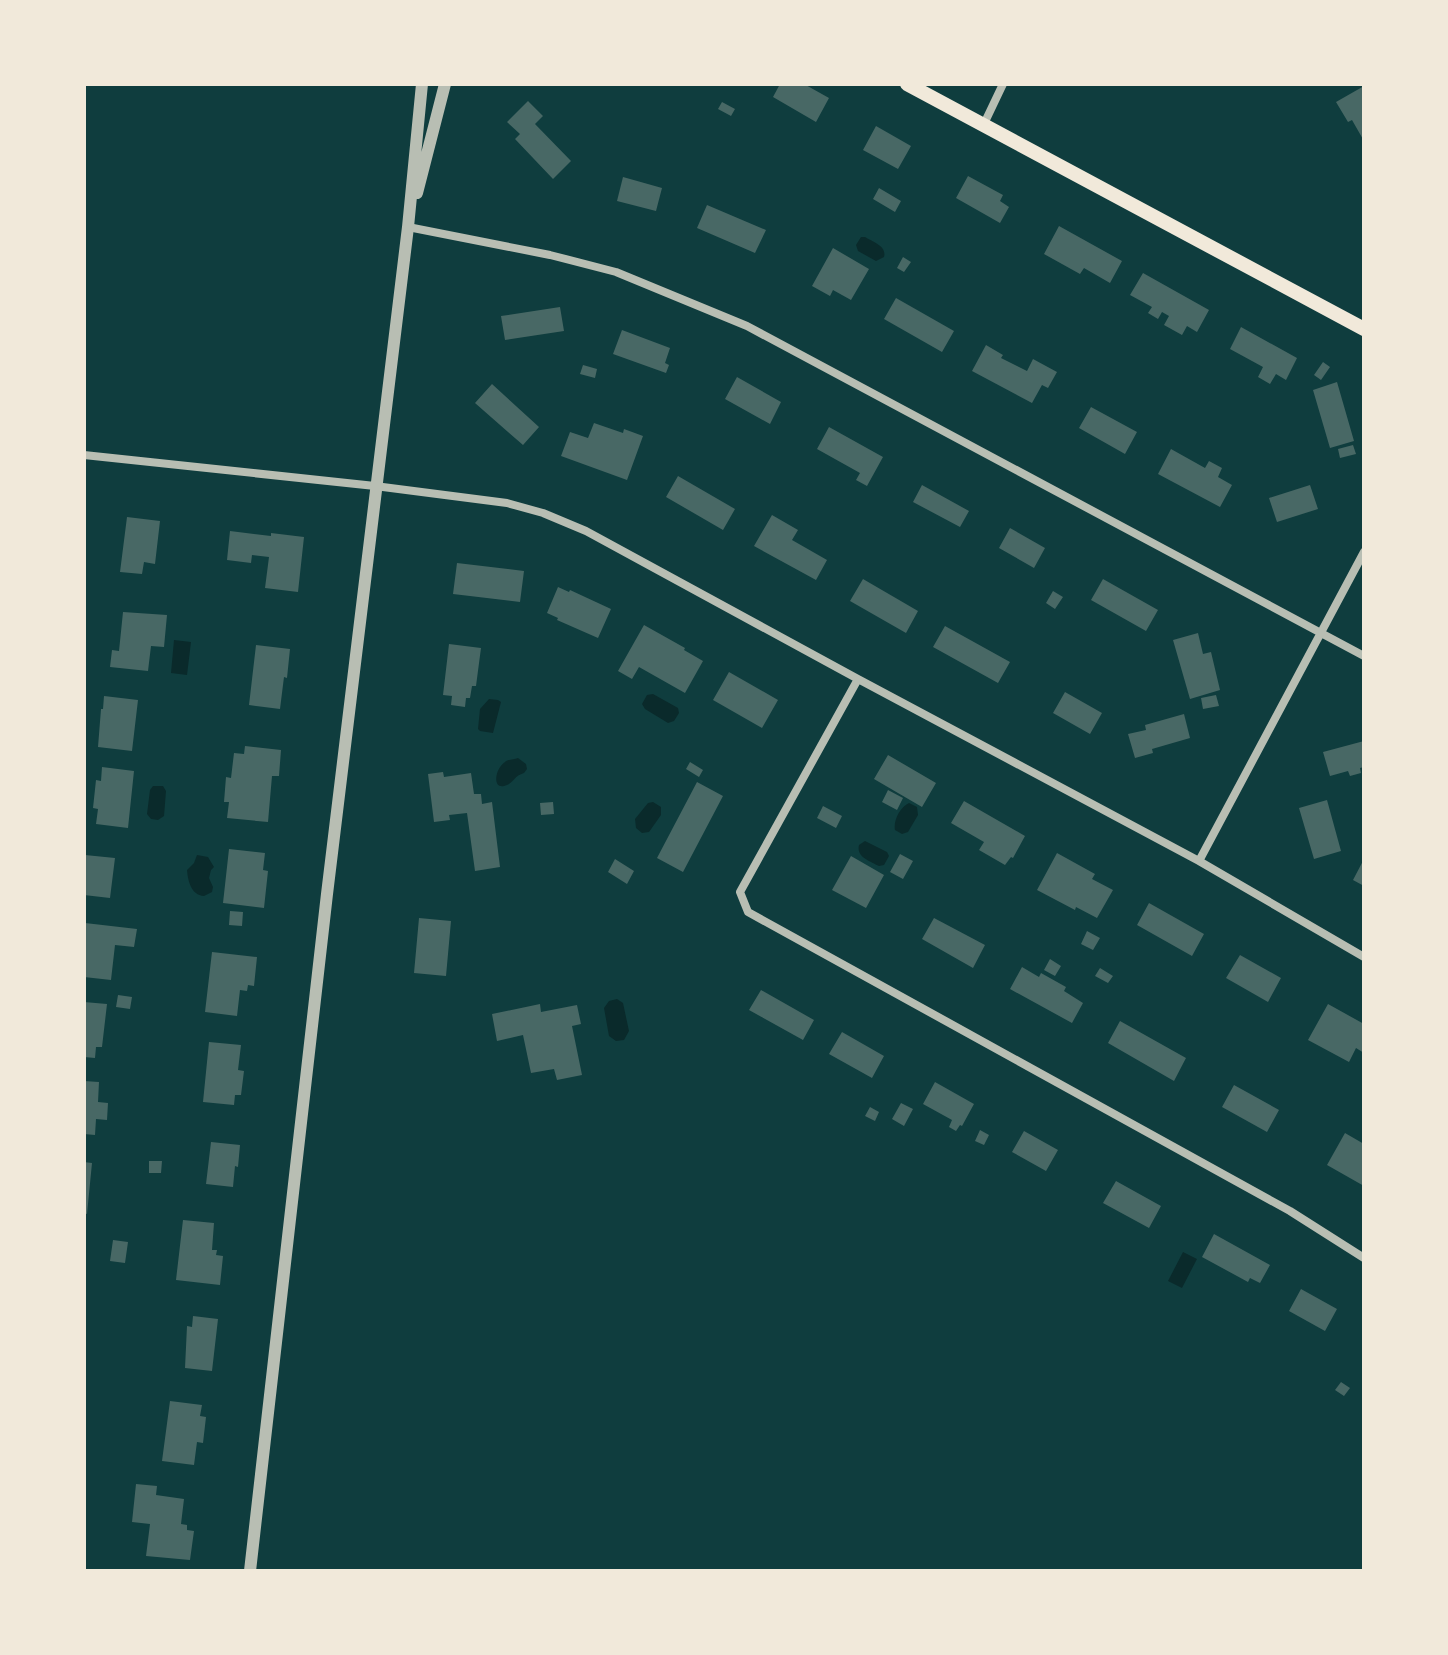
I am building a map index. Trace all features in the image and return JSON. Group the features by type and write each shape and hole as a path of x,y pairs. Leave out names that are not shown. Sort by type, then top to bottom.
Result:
{"main road":[{"path":"907,84 1364,329"}],"street":[{"path":"250,1571 323,926 408,227 422,84"},
{"path":"408,227 445,84"},
{"path":"983,126 1003,84"},
{"path":"408,227 550,255 616,272 747,326 1364,656"},
{"path":"84,455 375,486 507,503 543,513 586,531 1199,861 1364,957"},
{"path":"1199,861 1364,552"},
{"path":"858,679 740,892 748,912 1290,1211 1364,1258"}],"water":[{"path":"861,237 881,247 884,257 876,261 858,251 856,245"},
{"path":"174,640 191,642 187,675 171,673"},
{"path":"653,694 678,708 679,713 674,721 668,723 645,709 642,704 647,695"},
{"path":"489,699 501,702 493,733 478,729 480,709"},
{"path":"518,758 527,769 509,784 499,785 496,778 499,769 508,760"},
{"path":"153,786 163,786 166,791 164,816 158,820 151,819 147,814"},
{"path":"653,802 661,807 661,815 649,832 642,833 636,828 635,819 648,803"},
{"path":"909,803 917,807 918,815 908,832 902,834 895,830 895,823 900,811"},
{"path":"865,841 887,852 889,856 884,865 879,866 862,856 859,845"},
{"path":"197,855 208,857 214,867 209,878 212,892 204,896 193,890 187,874"},
{"path":"617,999 623,1003 629,1031 624,1040 616,1041 609,1036 604,1008 609,1001"},
{"path":"1183,1252 1197,1259 1182,1288 1168,1281"}],"building":[{"path":"780,84 804,84 829,98 816,122 773,97"},
{"path":"1364,86 1364,141 1352,120 1348,122 1336,102"},
{"path":"528,101 543,116 535,124 571,161 553,179 515,139 520,134 507,122"},
{"path":"722,102 735,109 731,116 718,109"},
{"path":"876,126 911,146 898,169 863,150"},
{"path":"968,176 1003,195 1000,201 1009,207 1000,223 956,198"},
{"path":"623,177 662,188 656,211 617,201"},
{"path":"879,188 901,201 895,212 873,199"},
{"path":"707,205 766,230 755,253 697,228"},
{"path":"1059,226 1122,261 1110,283 1084,268 1080,274 1044,254"},
{"path":"833,248 869,269 851,300 833,290 830,296 812,286"},
{"path":"903,257 911,262 904,272 897,268"},
{"path":"1143,273 1209,310 1197,332 1187,326 1182,335 1164,325 1169,316 1162,312 1158,319 1148,313 1152,307 1130,295"},
{"path":"896,298 954,331 942,352 884,319"},
{"path":"560,307 564,331 505,340 501,316"},
{"path":"1241,327 1297,358 1286,380 1276,374 1270,384 1258,377 1263,367 1230,349"},
{"path":"622,330 670,348 665,363 669,365 666,373 613,354"},
{"path":"986,345 1003,355 1001,358 1027,371 1033,359 1057,372 1048,388 1042,385 1032,403 972,371"},
{"path":"1323,362 1330,367 1321,380 1314,375"},
{"path":"583,365 597,369 595,378 580,374"},
{"path":"737,377 781,402 770,424 725,399"},
{"path":"1337,382 1354,441 1330,448 1313,390"},
{"path":"492,384 539,427 523,445 475,403"},
{"path":"1091,407 1137,432 1125,454 1079,428"},
{"path":"594,423 643,436 627,480 561,456 570,432 588,438"},
{"path":"829,427 883,457 867,486 856,480 860,473 817,449"},
{"path":"1353,445 1356,454 1340,458 1338,449"},
{"path":"1171,449 1205,468 1209,461 1222,468 1218,477 1232,485 1220,507 1158,474"},
{"path":"678,476 735,509 723,530 666,497"},
{"path":"922,485 969,511 960,527 913,502"},
{"path":"1310,485 1318,509 1277,522 1269,498"},
{"path":"772,515 798,530 792,540 827,560 816,580 754,546"},
{"path":"127,517 160,521 155,564 144,562 142,574 120,572"},
{"path":"1010,528 1045,548 1034,568 999,548"},
{"path":"230,531 304,537 298,592 265,588 269,557 252,555 251,563 227,560"},
{"path":"457,563 524,571 520,602 453,594"},
{"path":"863,579 918,611 906,633 850,601"},
{"path":"1103,579 1158,610 1146,631 1091,600"},
{"path":"558,587 611,609 598,638 547,613"},
{"path":"1053,591 1063,597 1055,609 1046,603"},
{"path":"123,612 167,615 164,647 151,646 148,671 110,667 112,650 119,651"},
{"path":"644,625 703,661 685,693 639,667 632,679 618,671"},
{"path":"945,626 1010,662 998,683 933,647"},
{"path":"1198,633 1203,654 1211,652 1220,690 1190,699 1173,640"},
{"path":"449,644 481,648 476,686 472,686 465,707 451,705 452,696 443,695"},
{"path":"256,645 290,649 280,709 249,705"},
{"path":"729,672 778,700 762,728 713,700"},
{"path":"1065,692 1102,713 1090,734 1053,713"},
{"path":"1216,695 1219,706 1203,709 1201,698"},
{"path":"104,696 138,700 132,751 98,747"},
{"path":"1184,714 1190,738 1152,749 1153,753 1135,758 1128,734 1146,730 1145,725"},
{"path":"1364,741 1364,767 1360,768 1361,773 1350,776 1348,771 1330,776 1323,752"},
{"path":"245,746 281,750 279,776 272,776 268,822 227,818 229,802 224,802 226,777 231,778 234,753 244,754"},
{"path":"888,755 936,783 922,807 874,779"},
{"path":"690,762 703,770 699,777 686,769"},
{"path":"102,767 134,771 128,828 96,824 98,809 93,808 96,780 101,781"},
{"path":"443,772 444,777 471,773 474,794 481,794 482,804 492,802 500,867 475,871 467,813 449,815 450,820 434,822 428,774"},
{"path":"697,782 723,796 683,872 657,858"},
{"path":"888,790 903,798 897,810 882,802"},
{"path":"1327,800 1341,851 1314,859 1299,808"},
{"path":"964,801 1025,836 1013,858 1005,865 979,850 984,842 951,823"},
{"path":"553,802 554,814 541,815 540,803"},
{"path":"823,806 842,816 836,828 817,818"},
{"path":"229,849 265,853 263,870 268,871 264,908 223,903"},
{"path":"1057,853 1095,874 1092,879 1113,890 1097,918 1037,890"},
{"path":"900,854 913,861 903,879 890,872"},
{"path":"85,855 115,858 110,898 84,895"},
{"path":"851,856 884,875 866,908 832,890"},
{"path":"615,859 634,871 627,884 608,872"},
{"path":"1364,859 1364,886 1353,880"},
{"path":"1149,903 1204,934 1192,956 1137,925"},
{"path":"230,911 243,912 242,926 229,925"},
{"path":"419,918 451,921 446,976 414,973"},
{"path":"934,918 985,945 973,968 922,939"},
{"path":"85,923 137,929 134,947 115,945 111,980 84,977"},
{"path":"1087,931 1100,938 1093,950 1081,944"},
{"path":"212,952 257,957 254,986 248,985 247,991 240,990 237,1016 205,1012"},
{"path":"1240,955 1281,978 1268,1002 1226,978"},
{"path":"1050,959 1061,966 1055,976 1044,970"},
{"path":"1022,967 1039,977 1041,973 1066,987 1064,991 1083,1003 1072,1023 1010,989"},
{"path":"1100,968 1113,976 1108,983 1095,976"},
{"path":"761,990 814,1020 803,1040 749,1010"},
{"path":"118,995 132,997 130,1009 116,1007"},
{"path":"84,1002 107,1004 102,1047 96,1047 95,1058 84,1057"},
{"path":"540,1004 541,1012 577,1005 581,1024 572,1026 582,1075 557,1080 554,1069 531,1073 523,1035 497,1041 492,1014"},
{"path":"1328,1004 1364,1024 1364,1053 1356,1048 1349,1062 1308,1040"},
{"path":"1120,1021 1186,1058 1174,1081 1108,1043"},
{"path":"842,1032 884,1056 872,1078 829,1054"},
{"path":"209,1042 241,1045 238,1070 244,1071 241,1095 235,1095 234,1105 203,1102"},
{"path":"84,1081 99,1082 98,1102 108,1103 107,1120 96,1119 95,1135 84,1134"},
{"path":"935,1082 974,1104 956,1131 949,1127 952,1120 923,1104"},
{"path":"1234,1085 1279,1110 1267,1132 1222,1107"},
{"path":"901,1103 913,1109 904,1126 892,1119"},
{"path":"870,1107 879,1112 875,1121 865,1116"},
{"path":"980,1130 989,1135 984,1145 975,1141"},
{"path":"1024,1131 1058,1150 1046,1171 1012,1152"},
{"path":"1345,1133 1364,1144 1364,1186 1327,1165"},
{"path":"211,1142 240,1145 233,1187 206,1184"},
{"path":"149,1161 162,1161 161,1173 149,1173"},
{"path":"84,1162 92,1163 87,1214 84,1213"},
{"path":"1116,1181 1161,1206 1149,1228 1103,1203"},
{"path":"183,1220 214,1223 212,1250 217,1250 216,1255 223,1256 220,1285 176,1280"},
{"path":"1214,1234 1270,1265 1260,1283 1250,1278 1248,1282 1202,1257"},
{"path":"113,1240 128,1242 125,1263 110,1261"},
{"path":"1301,1289 1337,1309 1325,1331 1289,1311"},
{"path":"193,1316 218,1319 212,1371 185,1368 187,1326 192,1327"},
{"path":"1341,1382 1350,1388 1344,1396 1335,1390"},
{"path":"170,1401 202,1405 200,1416 206,1417 203,1443 197,1442 194,1465 162,1461"},
{"path":"136,1484 157,1486 156,1495 184,1499 181,1524 187,1525 187,1530 194,1531 190,1560 146,1556 150,1524 132,1522"}]}
